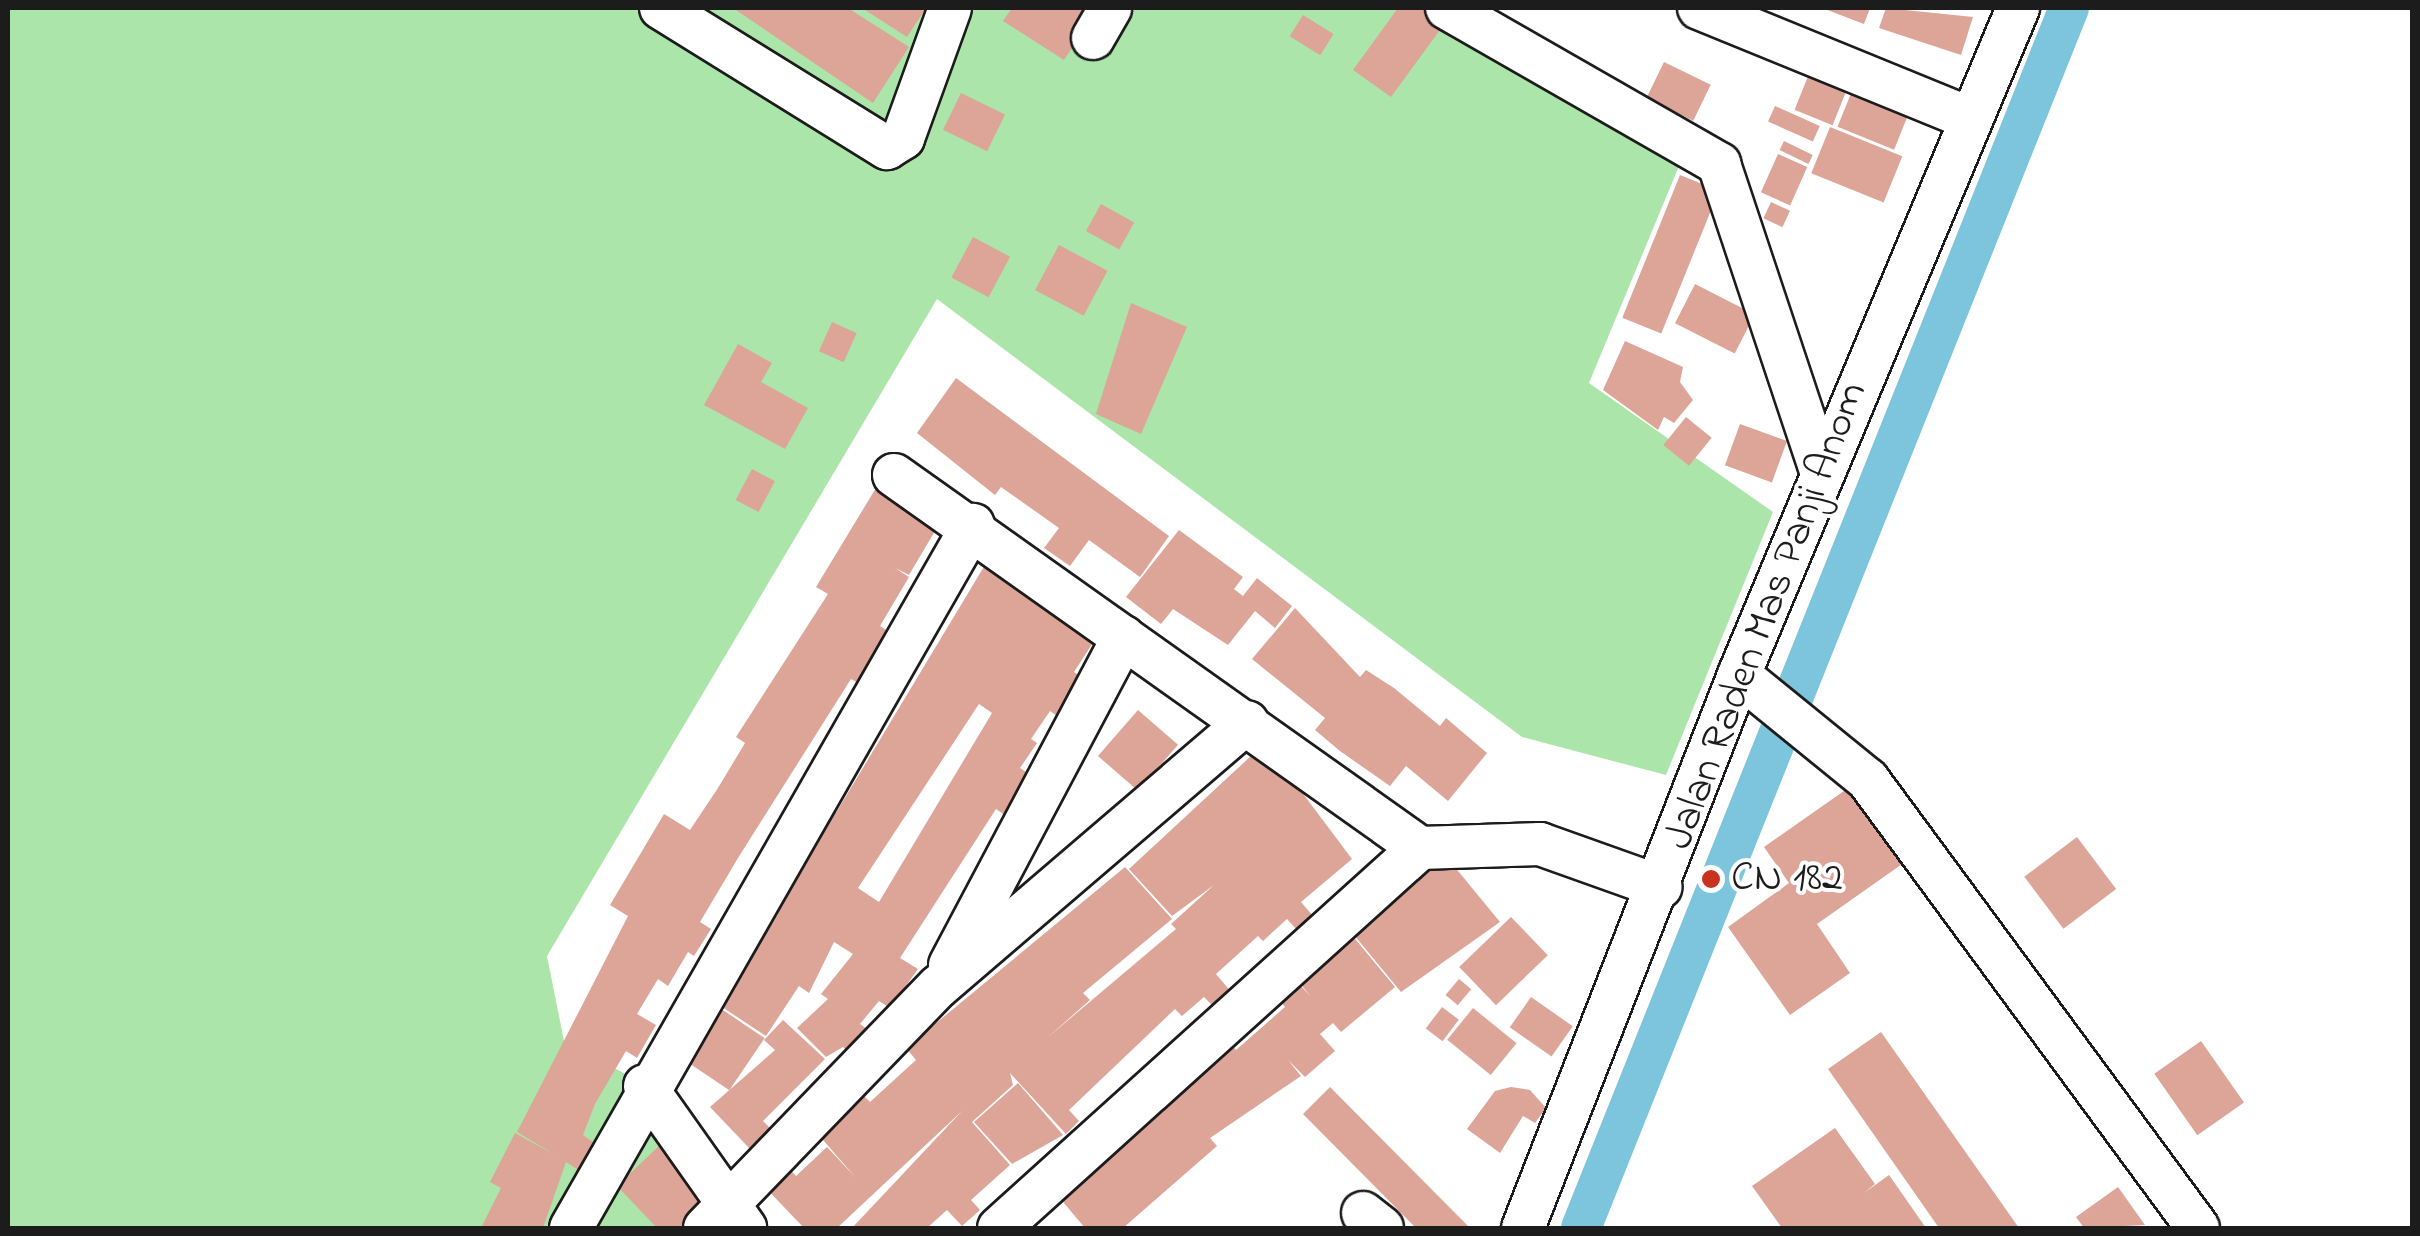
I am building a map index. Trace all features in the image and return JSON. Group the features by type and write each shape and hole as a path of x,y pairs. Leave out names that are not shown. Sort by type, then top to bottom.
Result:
{"street":[{"path":"661,8 887,148 903,138 950,8"},
{"path":"1447,8 1718,164 1822,474"},
{"path":"1700,8 1968,118"},
{"name":"Jalan Raden Mas Panji Anom","path":"1523,1228 1661,887 1753,684 1822,474 1968,118 2018,8"},
{"path":"894,475 973,525 1420,848 1540,844 1661,887"},
{"path":"570,1228 645,1086 973,525"},
{"path":"938,987 1124,637"},
{"path":"1753,684 1832,744 1903,822 2198,1228"},
{"path":"645,1086 726,1221 938,987 1247,722"},
{"path":"999,1228 1420,848"}],"green space":[{"path":"8,8 1477,8 1684,154 1589,383 1773,512 1666,775 1522,737 937,299 547,956 564,1041 631,1077 731,1228 8,1228"}],"building":[{"path":"733,8 848,8 909,47 873,103"},
{"path":"862,8 926,8 907,37"},
{"path":"1012,8 1096,11 1064,60 1003,21"},
{"path":"1398,8 1424,8 1445,23 1391,97 1353,70"},
{"path":"1822,8 1870,8 1864,24"},
{"path":"1886,8 1973,17 1961,55 1879,28"},
{"path":"1303,15 1334,34 1320,55 1290,36"},
{"path":"1664,62 1711,85 1693,121 1646,98"},
{"path":"1811,69 1849,84 1833,125 1795,110"},
{"path":"1854,86 1911,109 1894,150 1838,127"},
{"path":"961,93 1005,114 987,151 943,130"},
{"path":"1775,106 1820,126 1813,141 1768,122"},
{"path":"1830,127 1902,156 1884,203 1811,173"},
{"path":"1784,141 1813,155 1808,164 1780,150"},
{"path":"1778,154 1807,167 1790,205 1761,192"},
{"path":"1680,175 1719,191 1661,334 1622,318"},
{"path":"1771,202 1790,211 1782,227 1763,218"},
{"path":"1101,204 1134,222 1119,250 1086,231"},
{"path":"973,237 1010,257 988,297 951,278"},
{"path":"1059,245 1108,271 1084,316 1035,290"},
{"path":"1695,284 1755,314 1735,354 1675,323"},
{"path":"1131,303 1187,327 1141,434 1096,414"},
{"path":"832,322 857,333 844,362 819,351"},
{"path":"1625,341 1683,367 1680,382 1693,400 1674,423 1664,417 1658,430 1603,390"},
{"path":"738,344 772,363 761,382 808,408 785,449 704,405"},
{"path":"956,378 1169,536 1140,577 1089,540 1070,566 1044,548 1059,528 1001,487 995,495 917,433"},
{"path":"1686,417 1712,438 1689,466 1663,445"},
{"path":"1740,424 1787,441 1772,482 1725,465"},
{"path":"752,469 775,481 759,512 736,500"},
{"path":"876,488 938,526 909,575 895,568 909,577 880,626 891,633 860,684 851,679 738,858 700,922 711,929 694,956 688,952 668,986 658,979 637,1014 656,1025 637,1058 626,1051 595,1104 583,1135 596,1144 580,1171 566,1162 543,1228 481,1228 501,1188 490,1182 515,1133 555,1155 517,1132 628,916 610,905 664,814 690,830 718,788 745,743 736,737 828,594 816,587"},
{"path":"1179,530 1243,577 1234,589 1243,596 1257,578 1292,606 1275,628 1255,611 1228,645 1173,609 1161,624 1126,597"},
{"path":"985,565 1096,638 1074,672 1090,683 1063,720 1050,711 1031,739 1037,743 1020,768 1032,776 1006,816 996,809 900,958 918,969 890,1008 879,1001 860,1024 875,1035 851,1055 843,1047 826,1057 797,1028 828,999 821,994 853,954 834,942 809,993 799,986 766,1036 719,1005 778,914 765,906 837,811","holes":["979,704 992,713 879,902 858,888"]},
{"path":"1295,608 1360,677 1366,670 1440,726 1446,718 1487,753 1448,801 1406,766 1390,786 1340,751 1315,730 1325,718 1252,659"},
{"path":"1138,710 1178,745 1138,791 1098,756"},
{"path":"1265,743 1352,859 1301,902 1313,916 1297,930 1287,919 1263,941 1258,936 1216,974 1232,993 1215,1008 1204,997 1182,1016 1175,1009 1069,1110 1079,1121 1066,1134 1010,1073 1013,1085 972,1122 1010,1165 971,1200 980,1210 962,1226 947,1210 927,1228 852,1228 962,1111 837,1228 804,1228 761,1183 783,1162 796,1176 827,1147 856,1178 817,1133 862,1094 870,1102 916,1060 906,1048 1125,867 1172,919 1083,993 1090,1000 1047,1038 1176,929 1171,924 1214,885 1172,916 1129,869"},
{"path":"1851,786 1905,862 1817,924 1850,973 1790,1015 1728,927 1789,883 1764,847"},
{"path":"2077,837 2116,889 2063,929 2024,877"},
{"path":"1440,849 1500,922 1401,992 1354,935"},
{"path":"1511,917 1548,955 1496,1005 1459,967"},
{"path":"1346,928 1395,987 1341,1032 1333,1023 1320,1034 1335,1051 1305,1077 1288,1060 1301,1076 1210,1138 1217,1146 1123,1228 1085,1228 1058,1196 1224,1037 1236,1050 1285,1007 1274,993 1292,976 1311,997 1292,973"},
{"path":"1459,979 1471,989 1458,1005 1446,995"},
{"path":"1531,997 1573,1026 1552,1057 1510,1027"},
{"path":"714,1004 765,1038 729,1090 679,1056"},
{"path":"1442,1007 1459,1020 1443,1041 1426,1029"},
{"path":"1473,1008 1517,1043 1491,1075 1447,1040"},
{"path":"783,1020 825,1059 763,1121 772,1130 751,1150 710,1107 775,1050 764,1040"},
{"path":"1881,1032 2019,1228 1939,1228 1828,1069"},
{"path":"2201,1041 2244,1102 2197,1135 2154,1074"},
{"path":"1018,1083 1063,1135 1012,1164 974,1122"},
{"path":"1330,1087 1470,1228 1416,1228 1303,1114"},
{"path":"1511,1087 1530,1090 1546,1108 1535,1123 1523,1116 1500,1153 1467,1129 1495,1091"},
{"path":"1835,1128 1875,1184 1864,1193 1889,1175 1926,1228 1782,1228 1752,1186"},
{"path":"663,1142 716,1198 684,1228 657,1228 617,1186"},
{"path":"2118,1187 2145,1225 2084,1228 2076,1217"}],"waterway":[{"path":"1581,1228 2069,8"}],"place":[{"name":"CN 182","path":"1711,879"}]}
